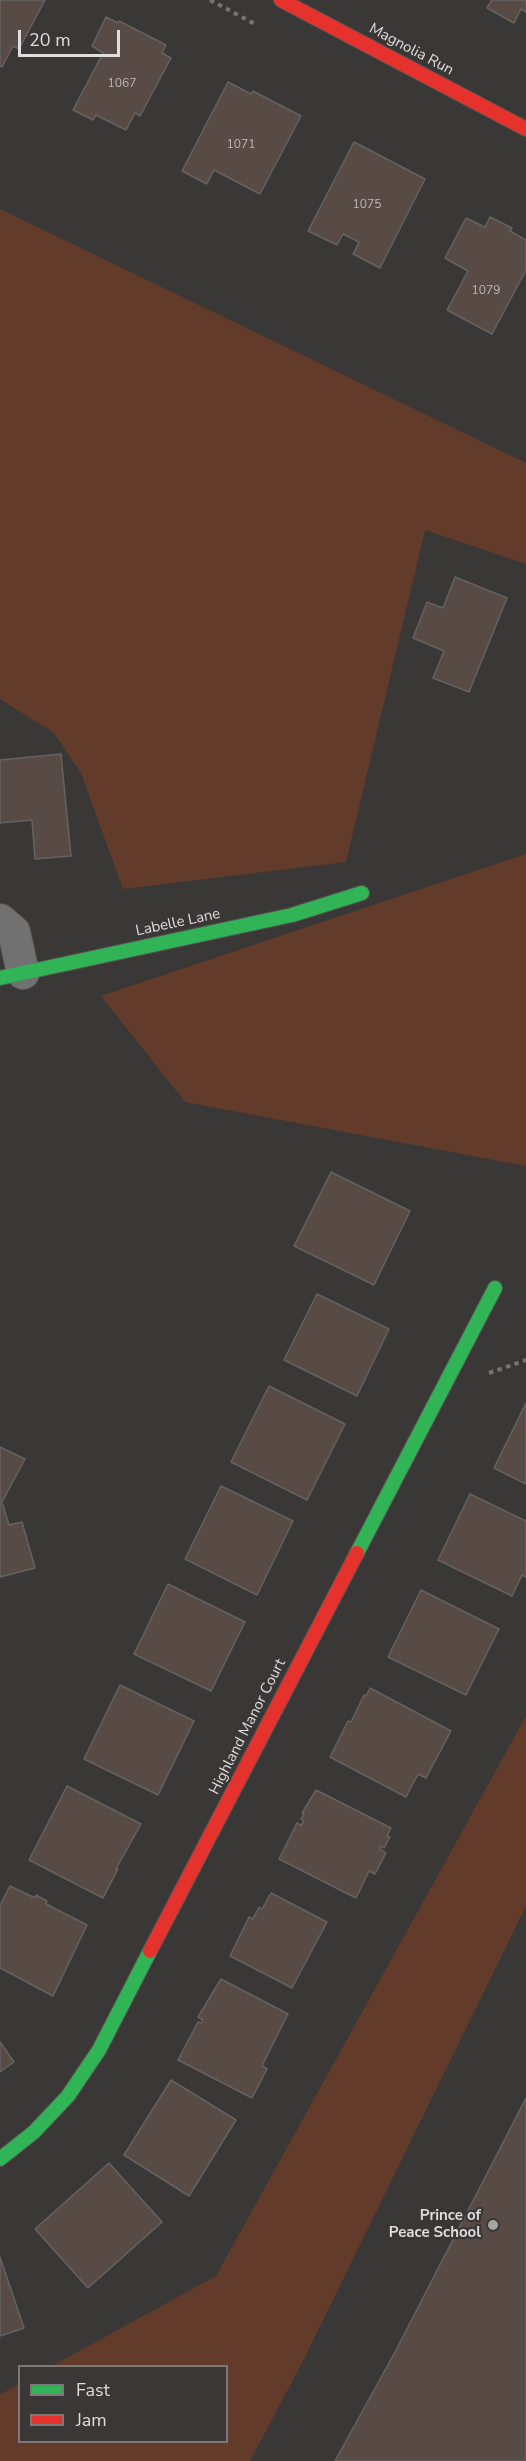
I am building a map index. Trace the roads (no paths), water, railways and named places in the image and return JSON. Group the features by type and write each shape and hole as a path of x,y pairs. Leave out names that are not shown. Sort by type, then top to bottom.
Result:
{"street":[{"name":"Magnolia Run","path":"281,0 526,129"},
{"name":"Labelle Lane","path":"12,976 292,915 362,893"},
{"path":"0,920 14,932 12,976"},
{"name":"Highland Manor Court","path":"0,2159 34,2132 68,2096 99,2049 495,1288"}],"place":[{"name":"Prince of Peace School","path":"493,2225"}]}
